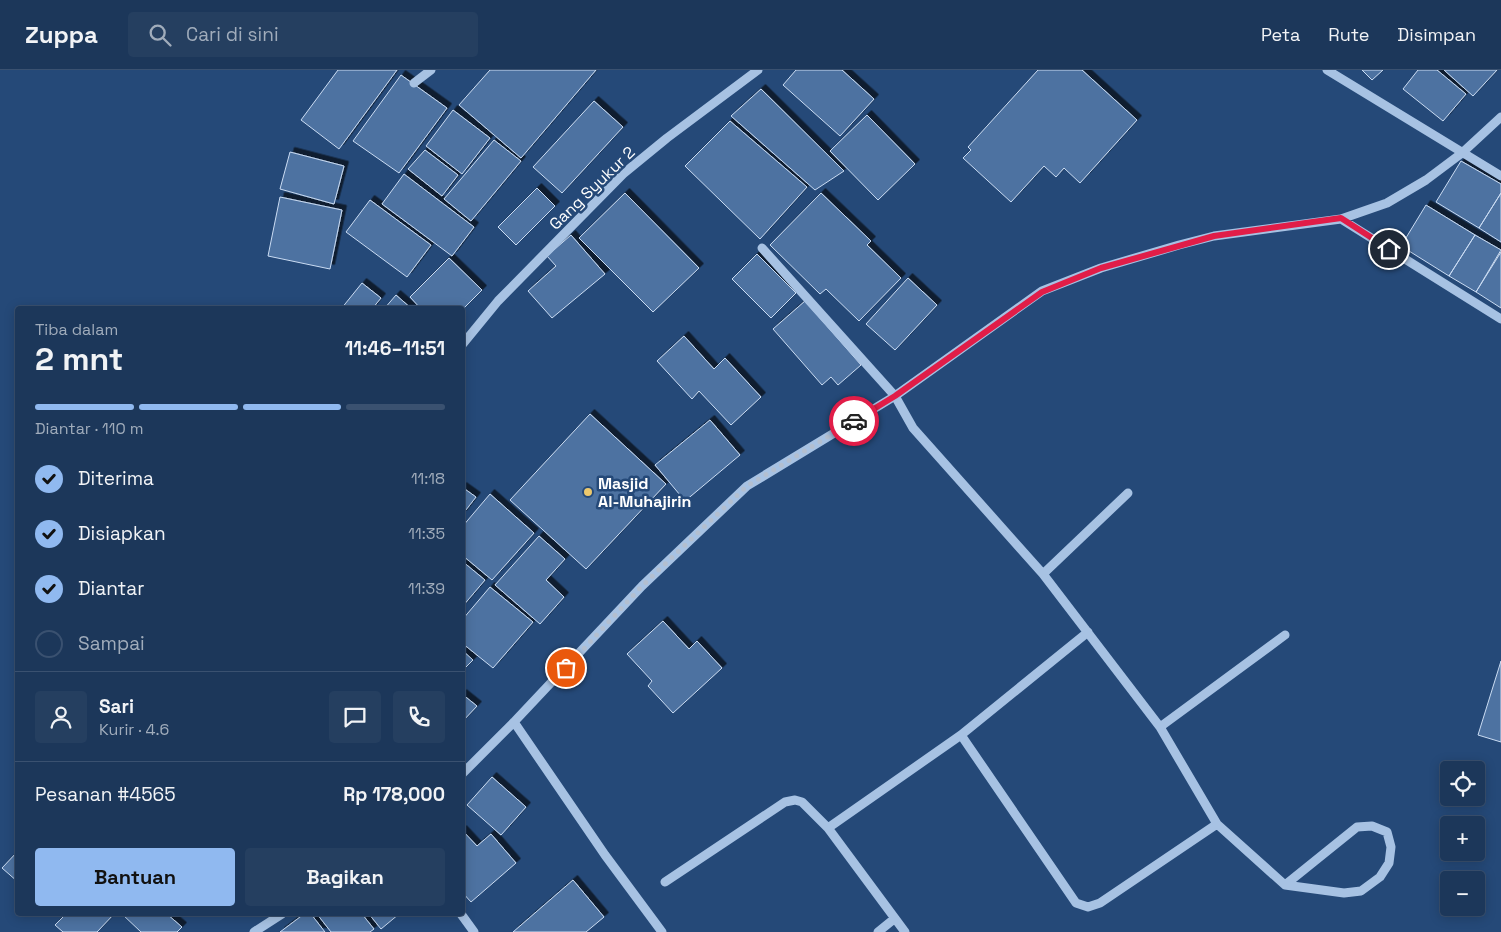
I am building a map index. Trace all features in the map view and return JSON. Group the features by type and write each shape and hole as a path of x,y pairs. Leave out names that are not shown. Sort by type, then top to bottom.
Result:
{"street":[{"path":"414,83 431,70"},
{"name":"Gang Syukur 2","path":"465,341 498,301 623,174 758,70"},
{"path":"1327,70 1501,176"},
{"path":"465,771 514,722 642,586 747,486 895,396 1042,292 1093,271 1214,236 1341,218 1387,203 1426,180 1462,153 1501,117"},
{"path":"1341,218 1501,319"},
{"path":"762,248 895,396 913,428 1043,574 1160,727 1217,824 1285,886 1344,893 1360,891 1380,877 1389,863 1391,847 1388,832 1372,826 1357,828 1285,886"},
{"path":"1043,574 1128,493"},
{"path":"828,828 961,735 1088,632"},
{"path":"1160,727 1284,636"},
{"path":"514,722 662,932"},
{"path":"961,735 1076,903 1088,907 1100,903 1217,824"},
{"path":"665,882 784,802 795,800 802,802 828,828 905,932"},
{"path":"254,932 279,916"},
{"path":"462,916 474,932"},
{"path":"878,932 894,919"}],"building":[{"path":"338,70 397,70 339,149 301,120"},
{"path":"490,70 596,70 521,158 459,105"},
{"path":"796,70 842,70 874,99 840,136 783,85"},
{"path":"1038,70 1082,70 1137,120 1080,183 1064,168 1056,177 1044,166 1011,202 963,158 971,150 968,147"},
{"path":"1362,70 1383,70 1372,80"},
{"path":"1418,70 1437,70 1466,94 1443,121 1403,89"},
{"path":"1444,70 1497,70 1473,96"},
{"path":"401,75 447,108 399,173 353,141"},
{"path":"761,89 844,171 815,190 731,116"},
{"path":"594,101 623,127 562,193 533,167"},
{"path":"453,110 490,138 462,174 426,146"},
{"path":"867,115 915,164 878,200 830,151"},
{"path":"730,121 807,187 760,239 685,166"},
{"path":"494,140 521,161 471,221 444,199"},
{"path":"425,150 458,175 442,196 408,169"},
{"path":"290,152 344,166 334,204 280,189"},
{"path":"1461,161 1501,184 1501,193 1479,228 1436,202"},
{"path":"404,174 474,227 452,256 382,204"},
{"path":"537,188 555,206 516,245 498,227"},
{"path":"625,193 699,268 653,312 579,238"},
{"path":"821,193 871,241 867,245 901,278 859,321 826,289 820,294 770,245"},
{"path":"1501,193 1501,242 1479,228"},
{"path":"280,197 342,210 330,269 268,256"},
{"path":"370,200 431,245 407,277 346,232"},
{"path":"1426,205 1475,235 1449,276 1401,246"},
{"path":"571,235 605,274 552,318 528,291 556,266 547,256"},
{"path":"1475,235 1501,250 1476,292 1449,276"},
{"path":"1501,252 1501,308 1476,292"},
{"path":"757,254 796,293 771,318 732,279"},
{"path":"449,258 482,290 465,307 418,306 410,297"},
{"path":"908,278 937,305 895,350 866,324"},
{"path":"362,283 381,298 374,306 343,306"},
{"path":"396,295 409,306 387,306"},
{"path":"805,301 861,365 838,385 831,377 822,385 773,329"},
{"path":"684,336 714,369 725,358 761,397 731,425 699,391 692,399 657,361"},
{"name":"Masjid Al-Muhajirin","path":"590,414 666,484 586,569 510,500"},
{"path":"710,420 740,455 685,501 655,465"},
{"path":"465,489 476,497 465,511"},
{"path":"490,494 534,533 492,580 465,558 465,523"},
{"path":"539,536 565,559 546,580 564,597 540,624 495,585"},
{"path":"465,563 485,580 465,603"},
{"path":"490,587 533,622 493,668 465,645 465,616"},
{"path":"663,621 689,649 697,641 722,668 673,713 648,686 652,681 627,654"},
{"path":"465,653 473,660 465,668"},
{"path":"1501,661 1501,742 1478,735"},
{"path":"465,696 477,706 465,719"},
{"path":"492,777 526,807 501,835 467,805"},
{"path":"465,833 477,846 491,834 516,863 471,902 465,895"},
{"path":"15,854 15,879 2,868"},
{"path":"573,880 604,917 586,932 513,932"},
{"path":"64,916 112,916 97,932 63,932 55,925"},
{"path":"124,916 169,916 182,927 177,932 141,932"},
{"path":"301,916 313,916 325,932 280,932"},
{"path":"319,916 364,916 374,929 370,932 331,932"},
{"path":"371,916 397,916 381,929"}],"way so far":[{"path":"566,668 642,586 747,486 854,421"}],"place":[{"name":"Masjid Al-Muhajirin","path":"588,492"}],"route":[{"path":"854,421 895,396 1042,292 1101,268 1214,236 1341,218 1389,249"}]}
